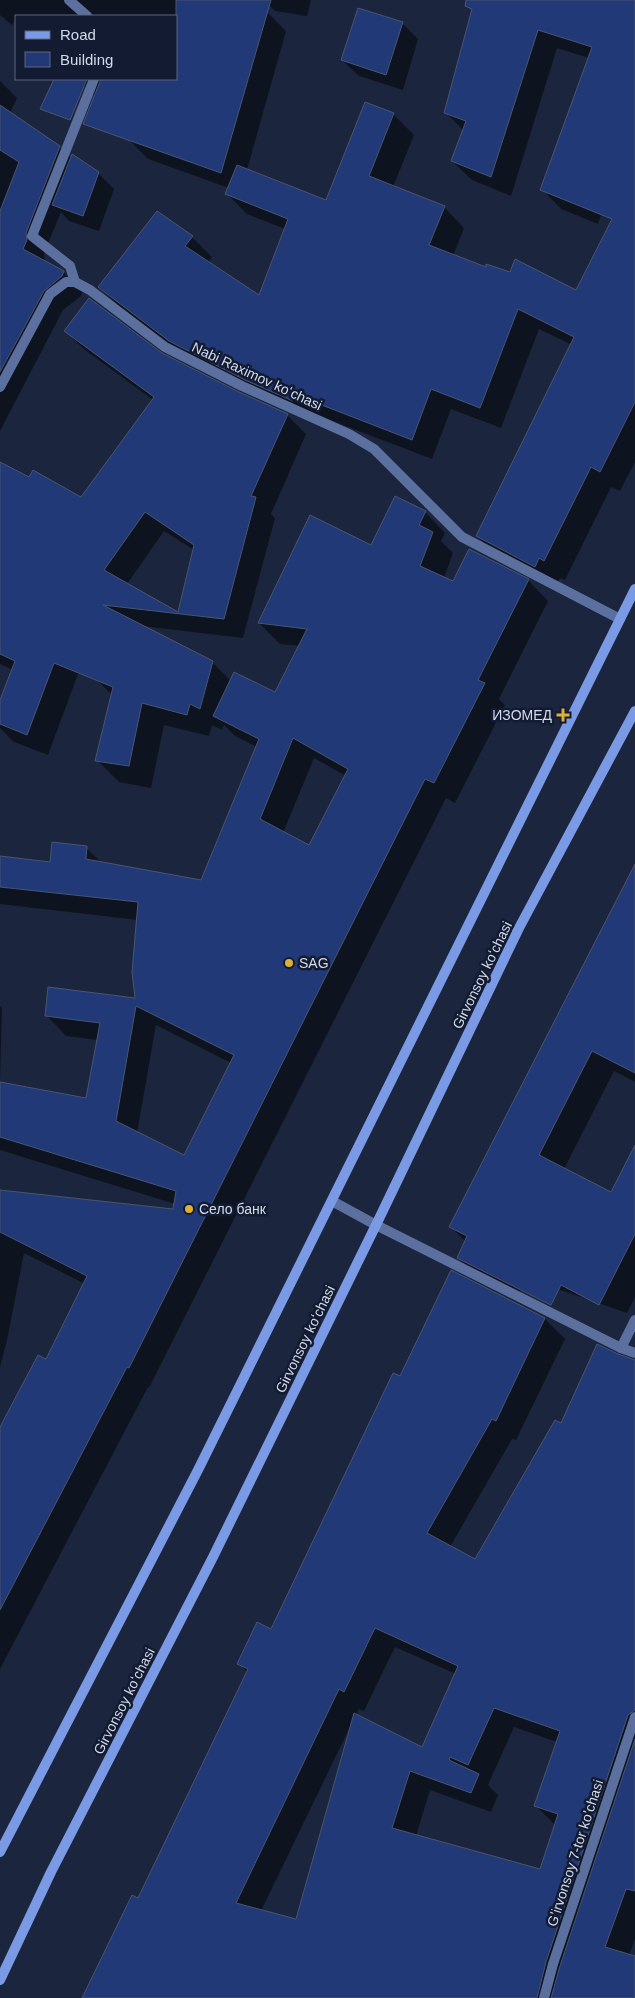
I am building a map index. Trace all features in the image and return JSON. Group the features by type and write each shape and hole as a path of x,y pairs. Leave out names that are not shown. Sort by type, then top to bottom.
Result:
{"main road":[{"path":"0,1852 198,1470 635,589"},
{"name":"Girvonsoy koʻchasi","path":"0,1980 51,1872 213,1557 376,1226 519,928 635,711"}],"street":[{"path":"68,0 86,15"},
{"path":"0,387 50,294 66,282 75,282 70,266 32,236 94,80"},
{"name":"Nabi Raximov koʻchasi","path":"75,282 90,290 165,347 242,386 341,430 366,444 374,449 462,537 620,619"},
{"path":"332,1201 376,1226 621,1348 635,1353"},
{"path":"621,1348 635,1320"},
{"name":"Gʼirvonsoy 7-tor koʼchasi","path":"544,1998 553,1964 635,1717"}],"building":[{"path":"176,0 271,0 221,173 83,124 101,80 178,80 178,15 176,15"},
{"path":"466,0 635,0 635,402 600,472 591,467 544,561 539,558 535,567 476,536 574,337 518,309 480,408 431,389 412,440 296,395 293,401 245,380 169,341 98,287 157,211 193,236 185,246 259,295 288,219 225,194 237,165 326,200 365,102 394,113 369,176 445,206 429,245 486,267 486,264 510,272 515,259 576,290 612,219 540,190 592,47 538,30 491,177 451,161 466,121 444,113 472,9 465,6"},
{"path":"358,8 403,22 386,75 341,60"},
{"path":"54,80 87,80 70,120 40,109"},
{"path":"0,105 60,146 26,233 27,240 23,249 64,271 62,276 44,291 0,372 0,211 19,162 0,150"},
{"path":"72,154 99,172 83,216 52,205"},
{"path":"89,298 162,353 239,392 288,414 251,496 256,497 224,619 103,605 213,661 200,709 190,704 187,715 142,703 129,766 95,761 113,687 54,663 27,735 0,724 0,700 15,661 0,654 0,462 29,477 33,470 81,497 154,397 64,331","holes":["145,512 194,545 178,612 104,570"]},
{"path":"395,496 426,511 419,525 433,532 420,566 453,581 469,549 529,579 478,680 485,683 434,783 425,779 129,1368 127,1367 0,1610 0,1427 38,1355 46,1359 87,1276 0,1232 0,1190 173,1209 176,1191 0,1137 0,1082 86,1098 100,1023 45,1016 48,987 135,998 132,972 138,902 0,887 0,856 50,862 52,842 87,846 86,859 201,880 259,739 213,716 234,672 275,692 307,629 258,623 310,515 371,545","holes":["293,738 348,769 309,845 260,819","136,1006 234,1055 184,1155 116,1121"]},
{"path":"635,864 635,1073 592,1051 539,1155 611,1192 635,1145 635,1234 599,1305 561,1285 551,1305 457,1258 467,1236 449,1227"},
{"path":"451,1270 545,1318 496,1421 492,1419 427,1533 475,1559 555,1420 561,1423 597,1344 635,1360 635,1710 628,1715 546,1962 537,1998 82,1998 132,1895 138,1898 248,1669 237,1664 257,1622 271,1629 393,1373 400,1376","holes":["375,1628 458,1666 422,1747 354,1713 296,1919 236,1903 339,1689 344,1692","494,1708 560,1731 534,1806 558,1814 540,1869 392,1828 410,1771 471,1793 479,1774 449,1760 450,1757 468,1765"]},
{"path":"635,1739 635,1891 626,1889 605,1947 635,1956 635,1998 551,1998 560,1966"}],"place":[{"name":"ИЗОМЕД","path":"563,715"},
{"name":"SAG","path":"289,963"},
{"name":"Село банк","path":"189,1209"}]}
